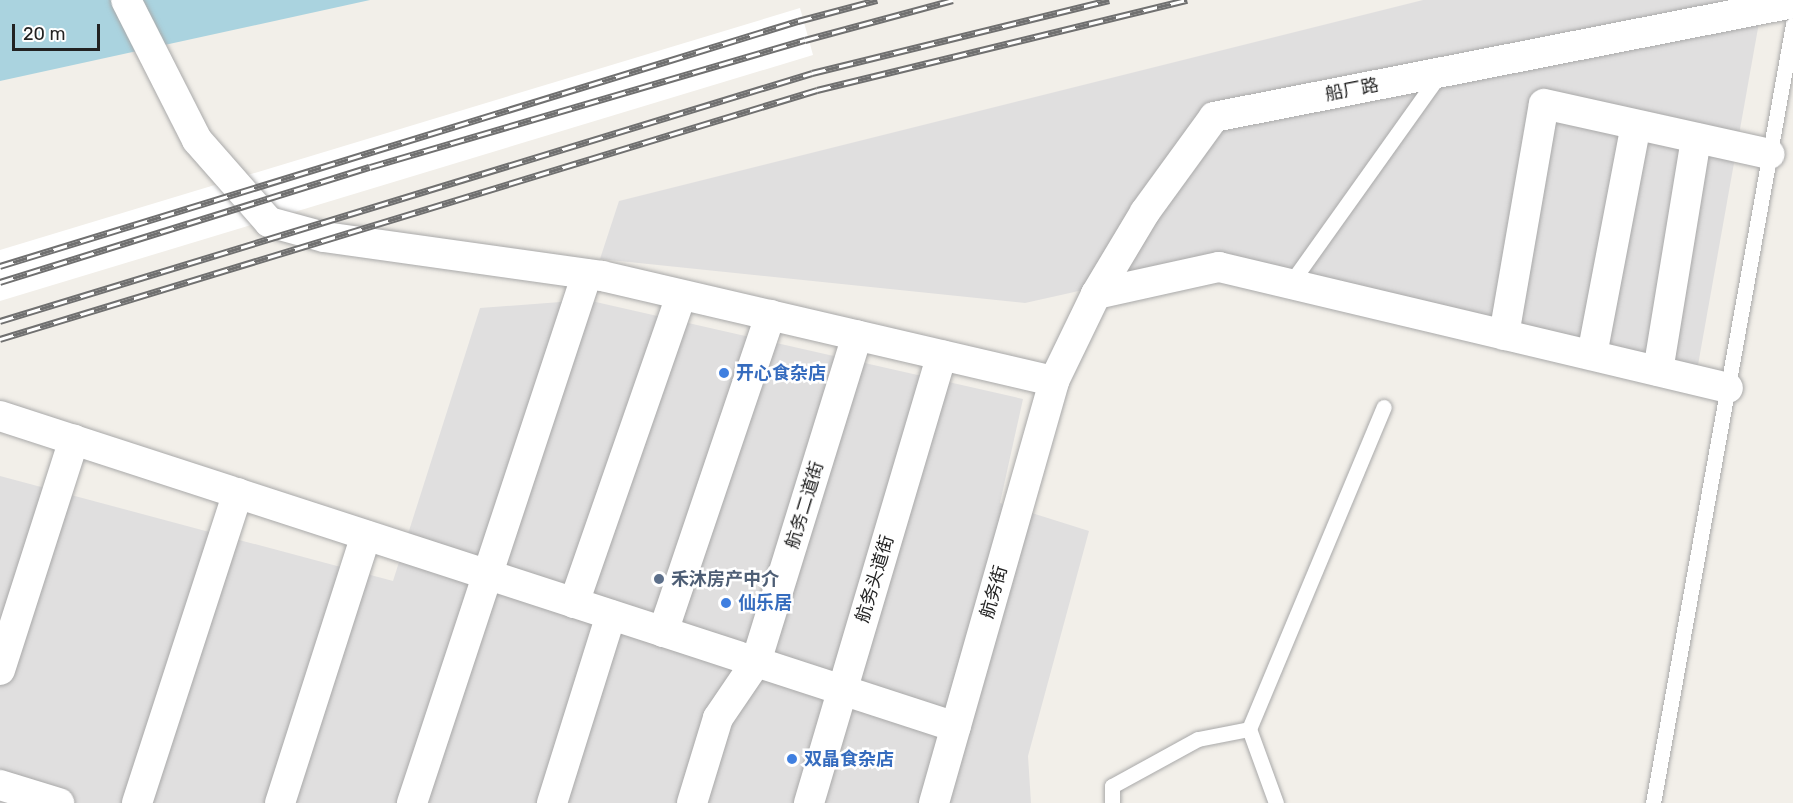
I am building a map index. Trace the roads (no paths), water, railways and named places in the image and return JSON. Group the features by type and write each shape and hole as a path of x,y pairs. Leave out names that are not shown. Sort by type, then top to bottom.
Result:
{"street":[{"path":"126,0 197,140 269,222 324,237 586,274 1054,381"},
{"name":"船厂路","path":"1054,381 1096,294 1145,212 1214,117 1793,3"},
{"path":"1504,335 1544,105 1770,154"},
{"path":"1592,355 1636,125"},
{"path":"1658,371 1696,138"},
{"path":"1096,294 1219,267 1728,388"},
{"path":"412,803 586,274"},
{"path":"574,603 681,295"},
{"path":"663,632 770,315"},
{"name":"航务二道街","path":"692,803 718,718 756,662 857,335"},
{"name":"航务头道街","path":"809,803 942,355"},
{"name":"航务街","path":"934,803 1054,381"},
{"path":"0,416 956,727"},
{"path":"0,670 74,440"},
{"path":"137,803 238,493"},
{"path":"280,803 366,535"},
{"path":"552,803 611,615"},
{"path":"0,784 59,803"}],"lane":[{"path":"1653,803 1793,24"},
{"path":"1290,284 1441,73"},
{"path":"1276,803 1249,729 1384,407"},
{"path":"1112,803 1112,786 1198,739 1249,729"}],"water":[{"path":"0,0 370,0 0,81"}],"railway":[{"path":"0,266 798,21 877,0"},
{"path":"0,282 370,167 805,40 953,0"},
{"path":"0,321 812,73 1109,0"},
{"path":"0,339 817,90 1187,0"}],"place":[{"name":"开心食杂店","path":"724,373"},
{"name":"禾沐房产中介","path":"659,579"},
{"name":"仙乐居","path":"726,603"},
{"name":"双晶食杂店","path":"792,759"}]}
